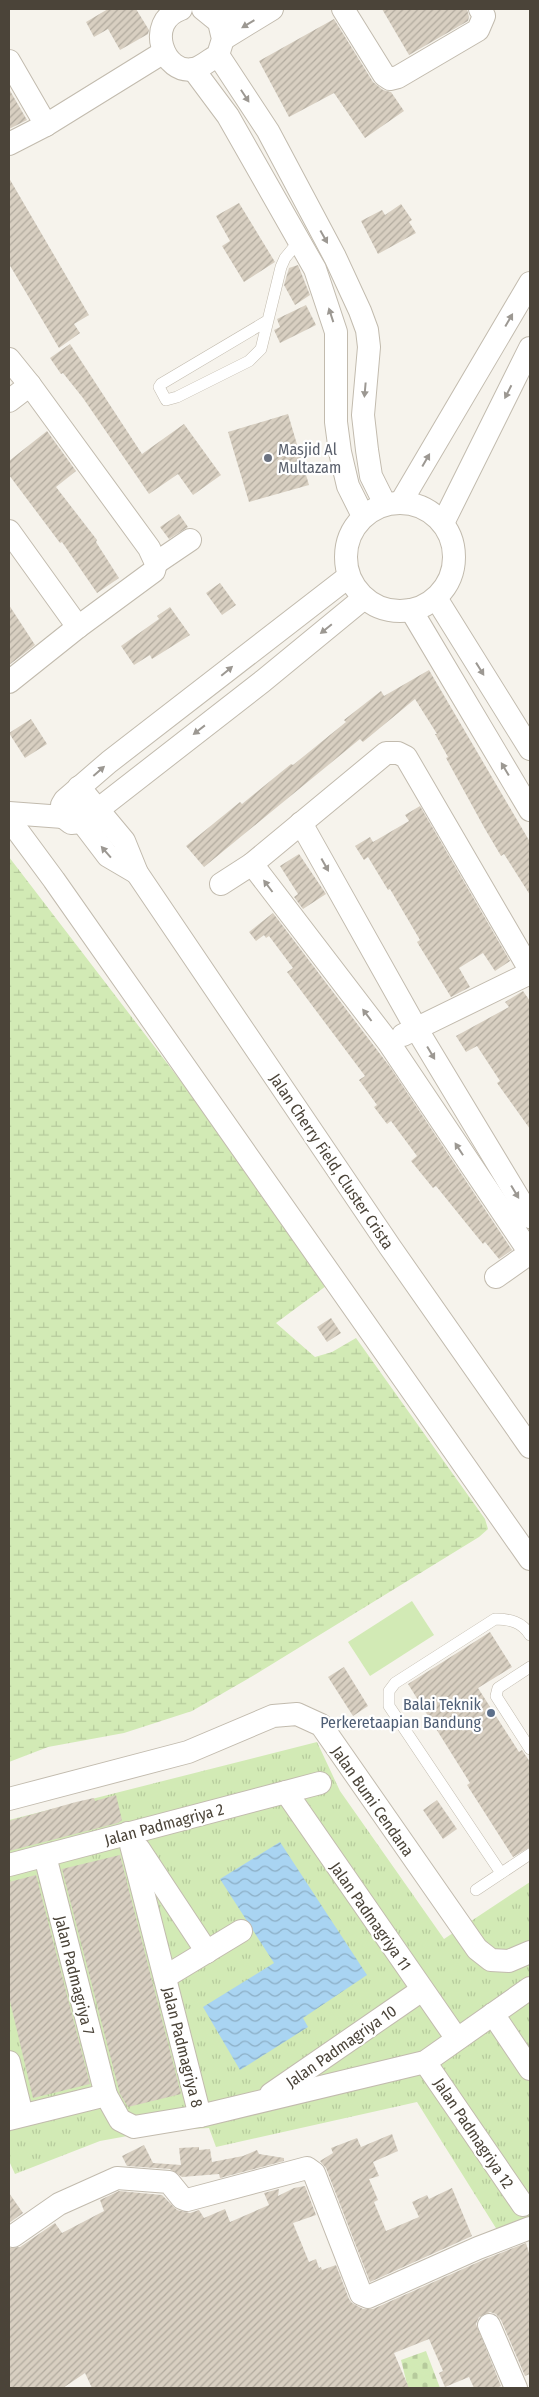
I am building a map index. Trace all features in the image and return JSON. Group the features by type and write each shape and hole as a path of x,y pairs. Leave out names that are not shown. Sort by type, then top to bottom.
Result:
{"street":[{"path":"193,69 216,31 240,9"},
{"path":"216,31 272,9"},
{"path":"343,9 384,74 390,79 398,77 478,30 484,16 480,9"},
{"path":"175,10 163,23 160,38 164,52 171,62 181,67 193,69 228,116 315,269 336,332 336,422 340,452 348,486 363,516"},
{"path":"216,31 288,171 336,258 360,311 367,330 369,347 363,415 366,450 371,476 393,503"},
{"path":"9,144 46,125 164,52"},
{"path":"9,61 46,125"},
{"path":"245,145 268,131"},
{"path":"266,183 288,171"},
{"path":"393,503 530,283"},
{"path":"337,349 369,347"},
{"path":"443,524 530,348"},
{"path":"9,360 30,385 149,548 156,563 154,571 78,627 9,682"},
{"path":"9,401 30,385"},
{"path":"393,503 417,505 431,512 443,524 452,542 454,562 448,582 436,598 411,610 386,610 364,598 348,577 346,544 363,516 393,503"},
{"path":"9,533 78,627"},
{"path":"156,563 190,540"},
{"path":"77,807 268,637 292,611 348,577"},
{"path":"9,812 77,807 263,681 364,598"},
{"path":"436,598 530,749"},
{"path":"411,610 530,810"},
{"path":"441,660 466,646"},
{"path":"221,884 252,864 386,753 398,753 406,757 528,963 389,1043"},
{"name":"Jalan Cherry Field, Cluster Crista","path":"77,807 124,841 137,873 390,1247 530,1447"},
{"path":"9,820 60,888 530,1559"},
{"path":"302,823 416,1028 530,1216"},
{"path":"252,864 389,1043 530,1252 496,1277"},
{"name":"Jalan Bumi Cendana","path":"9,1799 188,1752 273,1716 297,1714 321,1725 476,1949 491,1960 509,1961 530,1952"},
{"name":"Jalan Padmagriya 2","path":"9,1865 320,1783"},
{"name":"Jalan Padmagriya 11","path":"286,1792 457,2039"},
{"path":"128,1833 207,1952"},
{"name":"Jalan Padmagriya 8","path":"128,1833 200,2116"},
{"name":"Jalan Padmagriya 7","path":"45,1856 106,2095"},
{"name":"Jalan Padmagriya 8","path":"165,1977 241,1931"},
{"path":"425,2062 530,1988"},
{"name":"Jalan Padmagriya 10","path":"260,2102 422,1990"},
{"path":"493,2014 530,2069"},
{"path":"9,2062 15,2117 106,2095"},
{"name":"Jalan Padmagriya 10","path":"106,2095 120,2120 134,2127 200,2116 425,2062"},
{"name":"Jalan Padmagriya 12","path":"425,2062 523,2205"},
{"path":"13,2236 59,2204 118,2178 169,2182 182,2198 187,2200 307,2168 314,2173 361,2294 368,2297 478,2248 530,2228"},
{"path":"490,2325 516,2388"}],"lane":[{"path":"267,321 161,384 161,393 166,400 249,361 261,349 285,258 299,241"},
{"path":"196,363 206,382"},
{"path":"501,1873 389,1706 388,1691 395,1683 496,1619 510,1619 525,1627 530,1635"},
{"path":"530,1667 496,1691 496,1696 530,1749"},
{"path":"476,1890 530,1854"}],"green space":[{"path":"9,857 203,1110 326,1286 276,1323 315,1357 332,1352 356,1338 485,1519 488,1529 479,1537 251,1677 192,1711 124,1733 48,1747 9,1762"},
{"path":"412,1601 434,1635 370,1676 348,1642"},
{"path":"317,1742 340,1791 444,1939 530,1882 530,2222 499,2233 417,2102 216,2147 209,2128 155,2131 100,2141 15,2174 9,2161 9,1820"},
{"path":"426,2351 440,2388 408,2388 401,2360"}],"water":[{"path":"280,1842 367,1975 303,2018 308,2027 240,2070 203,2007 274,1963 220,1879"}],"building":[{"path":"108,9 136,9 149,30 148,34 120,50 108,29 94,37 86,22"},
{"path":"382,9 467,9 469,17 468,21 409,55"},
{"path":"334,19 373,82 383,90 391,92 404,111 365,138 334,93 289,117 259,61"},
{"path":"9,89 27,120 9,129"},
{"path":"9,178 89,315 74,324 80,333 59,348 9,264"},
{"path":"239,203 275,262 244,282 222,246 230,241 216,216"},
{"path":"401,204 412,220 409,222 416,233 378,254 361,221 382,210 385,215"},
{"path":"298,265 310,295 295,305 284,285 289,268"},
{"path":"306,305 316,325 280,343 274,330 280,327 277,319"},
{"path":"70,344 142,454 184,424 221,475 193,495 178,474 149,494 83,398 63,373 61,374 50,358"},
{"name":"Masjid Al Multazam","path":"288,414 309,485 249,502 228,432"},
{"path":"47,431 76,471 56,487 97,540 96,542 119,578 97,593 62,542 60,543 9,475 9,461"},
{"path":"179,514 188,527 169,539 160,527"},
{"path":"220,583 236,605 222,615 206,593"},
{"path":"9,605 35,645 9,665"},
{"path":"170,607 190,635 152,659 150,655 134,665 121,646 159,619 157,616"},
{"path":"429,670 530,842 530,895 504,854 501,856 485,829 446,758 448,757 435,734 437,734 415,699 363,742 360,739 204,867 186,846 240,802 242,804 291,764 293,765 346,722 344,720 381,691 384,696"},
{"path":"31,719 47,744 25,758 9,733"},
{"path":"420,806 510,961 495,971 483,953 459,968 470,987 451,997 417,942 420,940 390,889 388,890 368,857 364,860 355,846 370,837 373,842 409,821 405,815"},
{"path":"299,854 326,894 303,909 294,897 298,894 280,866"},
{"path":"273,913 390,1067 512,1250 499,1259 485,1242 483,1244 436,1186 433,1188 411,1161 417,1156 391,1121 387,1124 374,1107 377,1105 359,1080 365,1076 287,972 293,968 269,936 266,938 264,935 256,941 249,932"},
{"path":"523,991 530,1001 530,1129 497,1083 500,1081 477,1046 466,1052 456,1036 509,1007 505,1002"},
{"path":"331,1318 341,1333 327,1342 317,1327"},
{"path":"490,1632 512,1667 478,1688 519,1752 522,1750 530,1762 530,1847 513,1857 467,1785 470,1783 408,1684"},
{"path":"344,1667 368,1706 353,1716 328,1677"},
{"path":"116,1795 122,1820 118,1823 9,1851 9,1821 76,1802 94,1798 95,1801"},
{"path":"437,1800 457,1829 443,1839 423,1810"},
{"path":"120,1855 181,2094 128,2107 120,2094 62,1869"},
{"path":"36,1875 90,2084 33,2098 9,1997 9,1882"},
{"path":"392,2134 398,2151 373,2162 379,2176 369,2179 378,2200 374,2202 386,2231 419,2217 412,2202 427,2195 429,2199 452,2188 472,2236 370,2282 326,2168 320,2161 333,2153 331,2148 357,2138 361,2147"},
{"path":"144,2145 153,2163 181,2165 179,2148 199,2147 199,2150 210,2149 212,2162 243,2156 257,2150 259,2154 284,2158 284,2161 220,2178 219,2174 182,2177 170,2169 127,2166 122,2156"},
{"path":"305,2186 316,2215 293,2223 309,2262 316,2259 319,2268 321,2267 322,2270 336,2265 349,2299 352,2303 363,2309 373,2309 526,2243 530,2256 530,2374 525,2376 501,2320 496,2314 490,2312 479,2317 476,2324 501,2386 496,2388 474,2388 469,2377 445,2387 439,2373 443,2371 429,2339 394,2353 409,2388 92,2388 85,2373 63,2388 9,2388 9,2248 20,2247 55,2223 62,2233 104,2211 100,2200 119,2191 162,2195 177,2210 190,2213 199,2210 204,2218 225,2209 230,2222 269,2205 264,2193 279,2189 278,2196 294,2188"},
{"path":"9,2193 23,2213 9,2223"}],"place":[{"name":"Masjid Al Multazam","path":"268,458"},
{"name":"Balai Teknik Perkeretaapian Bandung","path":"491,1713"}]}
